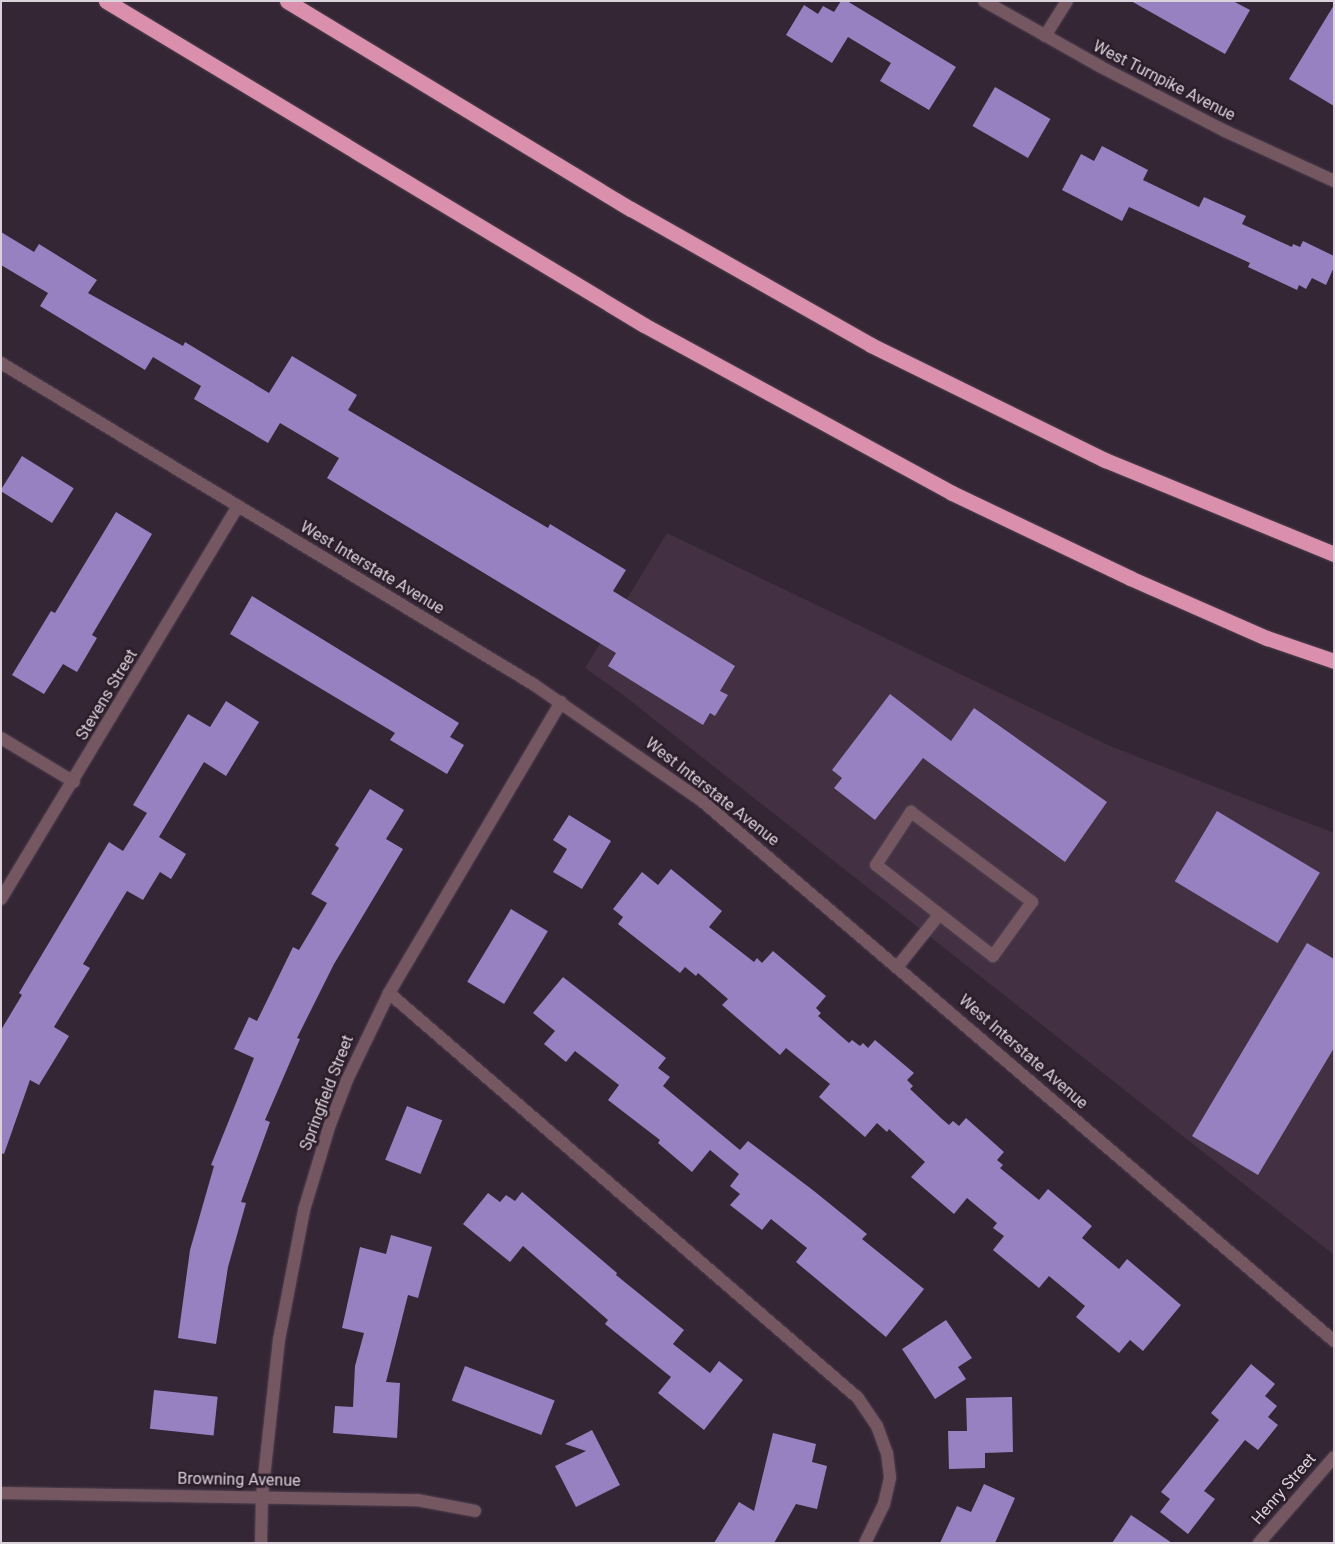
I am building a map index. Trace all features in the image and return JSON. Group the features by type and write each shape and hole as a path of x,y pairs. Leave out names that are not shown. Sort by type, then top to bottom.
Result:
{"highway":[{"path":"106,1 644,325 952,493 1149,586 1267,638 1334,661"},
{"path":"287,1 647,218 871,345 1105,460 1334,554"}],"street":[{"name":"West Turnpike Avenue","path":"984,1 1045,36 1225,131 1334,181"},
{"path":"1045,36 1067,1"},
{"name":"West Interstate Avenue","path":"1,363 561,702 702,801 898,966 1334,1341"},
{"name":"Stevens Street","path":"1,899 74,782 238,506"},
{"name":"Springfield Street","path":"261,1543 262,1496 279,1340 304,1210 347,1080 389,993 561,702"},
{"path":"1,738 74,782"},
{"path":"911,812 1032,902 993,956 939,916 876,865 911,812"},
{"path":"898,966 939,916"},
{"path":"389,993 858,1398 877,1426 887,1453 890,1478 884,1504 865,1543"},
{"name":"Henry Street","path":"1259,1543 1334,1457"},
{"name":"Browning Avenue","path":"1,1493 417,1500 475,1511"}],"shaded area":[{"path":"667,533 1110,746 1334,833 1334,1255 622,694 585,668"}],"building":[{"path":"841,1 847,1 956,67 929,110 880,81 891,63 848,37 832,63 786,35 804,5 818,14 823,6 834,12"},
{"path":"1131,1 1233,1 1250,10 1225,54"},
{"path":"1334,5 1334,106 1289,79"},
{"path":"995,87 1050,119 1028,158 972,126"},
{"path":"1102,146 1148,170 1143,180 1199,207 1204,197 1246,216 1242,224 1292,247 1293,244 1300,247 1303,241 1334,256 1334,267 1326,285 1312,278 1306,289 1299,285 1297,290 1248,267 1250,263 1129,207 1122,221 1062,190 1081,154 1094,161"},
{"path":"1,232 34,252 39,244 97,280 88,293 183,346 185,342 269,393 292,356 357,395 348,410 548,528 550,524 626,570 613,591 735,666 720,691 728,695 715,716 710,713 703,725 608,666 616,653 327,478 339,458 280,423 268,443 194,399 201,386 153,357 145,370 40,306 48,293 1,265"},
{"path":"22,456 74,488 52,523 1,491"},
{"path":"116,512 152,534 92,635 97,638 77,672 63,664 44,694 12,675 51,611 55,613"},
{"path":"252,596 459,723 450,737 464,745 447,774 390,740 395,733 230,634"},
{"path":"890,694 951,741 974,708 1107,802 1065,862 923,758 875,820 834,788 842,778 832,770"},
{"path":"226,701 259,722 226,776 204,762 159,837 186,854 171,879 160,872 143,900 127,891 83,964 90,968 54,1027 69,1036 39,1085 30,1080 4,1154 1,1153 1,1030 22,995 19,993 109,842 123,851 147,813 133,805 188,714 210,727"},
{"path":"370,789 404,810 386,839 403,849 334,964 297,1038 300,1039 265,1120 270,1122 241,1202 246,1203 228,1267 216,1344 178,1338 190,1250 214,1166 211,1165 254,1058 234,1049 249,1017 257,1021 293,947 299,950 327,903 311,894 339,848 335,845"},
{"path":"1217,811 1320,873 1278,943 1175,881"},
{"path":"569,815 611,841 582,889 553,872 567,849 553,840"},
{"path":"671,869 722,911 709,927 754,962 757,958 762,963 773,951 826,996 816,1008 821,1013 818,1016 849,1043 852,1040 860,1046 863,1043 868,1048 875,1040 914,1073 907,1080 913,1086 910,1089 942,1119 949,1125 953,1121 959,1126 966,1118 1004,1152 997,1160 1003,1165 1000,1168 1039,1200 1048,1189 1092,1226 1082,1238 1119,1269 1127,1259 1181,1305 1143,1351 1130,1340 1119,1353 1076,1317 1085,1306 1049,1276 1039,1288 993,1250 1004,1236 993,1228 997,1223 967,1198 954,1214 911,1177 925,1162 889,1129 887,1132 877,1123 865,1137 819,1097 830,1084 786,1048 780,1055 722,1005 728,999 698,973 696,976 685,967 680,973 618,924 623,917 613,909 642,872 658,885"},
{"path":"511,909 548,931 504,1004 467,982"},
{"path":"1307,943 1334,959 1334,1048 1258,1175 1192,1136"},
{"path":"563,977 666,1058 658,1068 670,1077 663,1086 740,1150 748,1141 814,1191 867,1234 862,1239 924,1289 886,1337 796,1262 807,1248 771,1219 762,1230 730,1205 740,1194 730,1186 739,1174 710,1150 692,1172 658,1143 660,1140 608,1100 619,1085 575,1051 566,1062 544,1044 555,1031 533,1013"},
{"path":"407,1106 442,1120 421,1174 385,1160"},
{"path":"522,1192 617,1273 616,1275 684,1330 673,1344 710,1373 719,1361 743,1380 704,1430 658,1393 671,1377 605,1324 608,1320 523,1246 510,1262 463,1224 488,1193 500,1202 506,1195 515,1201"},
{"path":"391,1235 432,1247 418,1298 408,1295 386,1382 400,1383 397,1438 333,1433 335,1406 353,1407 355,1366 364,1333 342,1328 360,1247 386,1254"},
{"path":"946,1320 972,1358 958,1367 966,1379 935,1399 902,1349"},
{"path":"1251,1364 1275,1384 1265,1396 1277,1406 1268,1417 1278,1425 1258,1450 1245,1440 1204,1491 1215,1499 1188,1534 1160,1512 1170,1499 1161,1492 1219,1420 1211,1413"},
{"path":"465,1366 555,1400 541,1435 452,1401"},
{"path":"154,1390 218,1397 214,1435 150,1429"},
{"path":"1012,1397 1013,1452 985,1453 985,1468 949,1469 948,1431 967,1431 966,1398"},
{"path":"592,1430 620,1485 576,1507 555,1466 586,1451 565,1444"},
{"path":"773,1433 816,1444 812,1462 827,1466 817,1509 796,1504 774,1543 714,1543 739,1502 754,1511"},
{"path":"984,1484 1015,1498 995,1543 940,1543 957,1506 971,1512"},
{"path":"1131,1515 1172,1543 1112,1543"}]}
